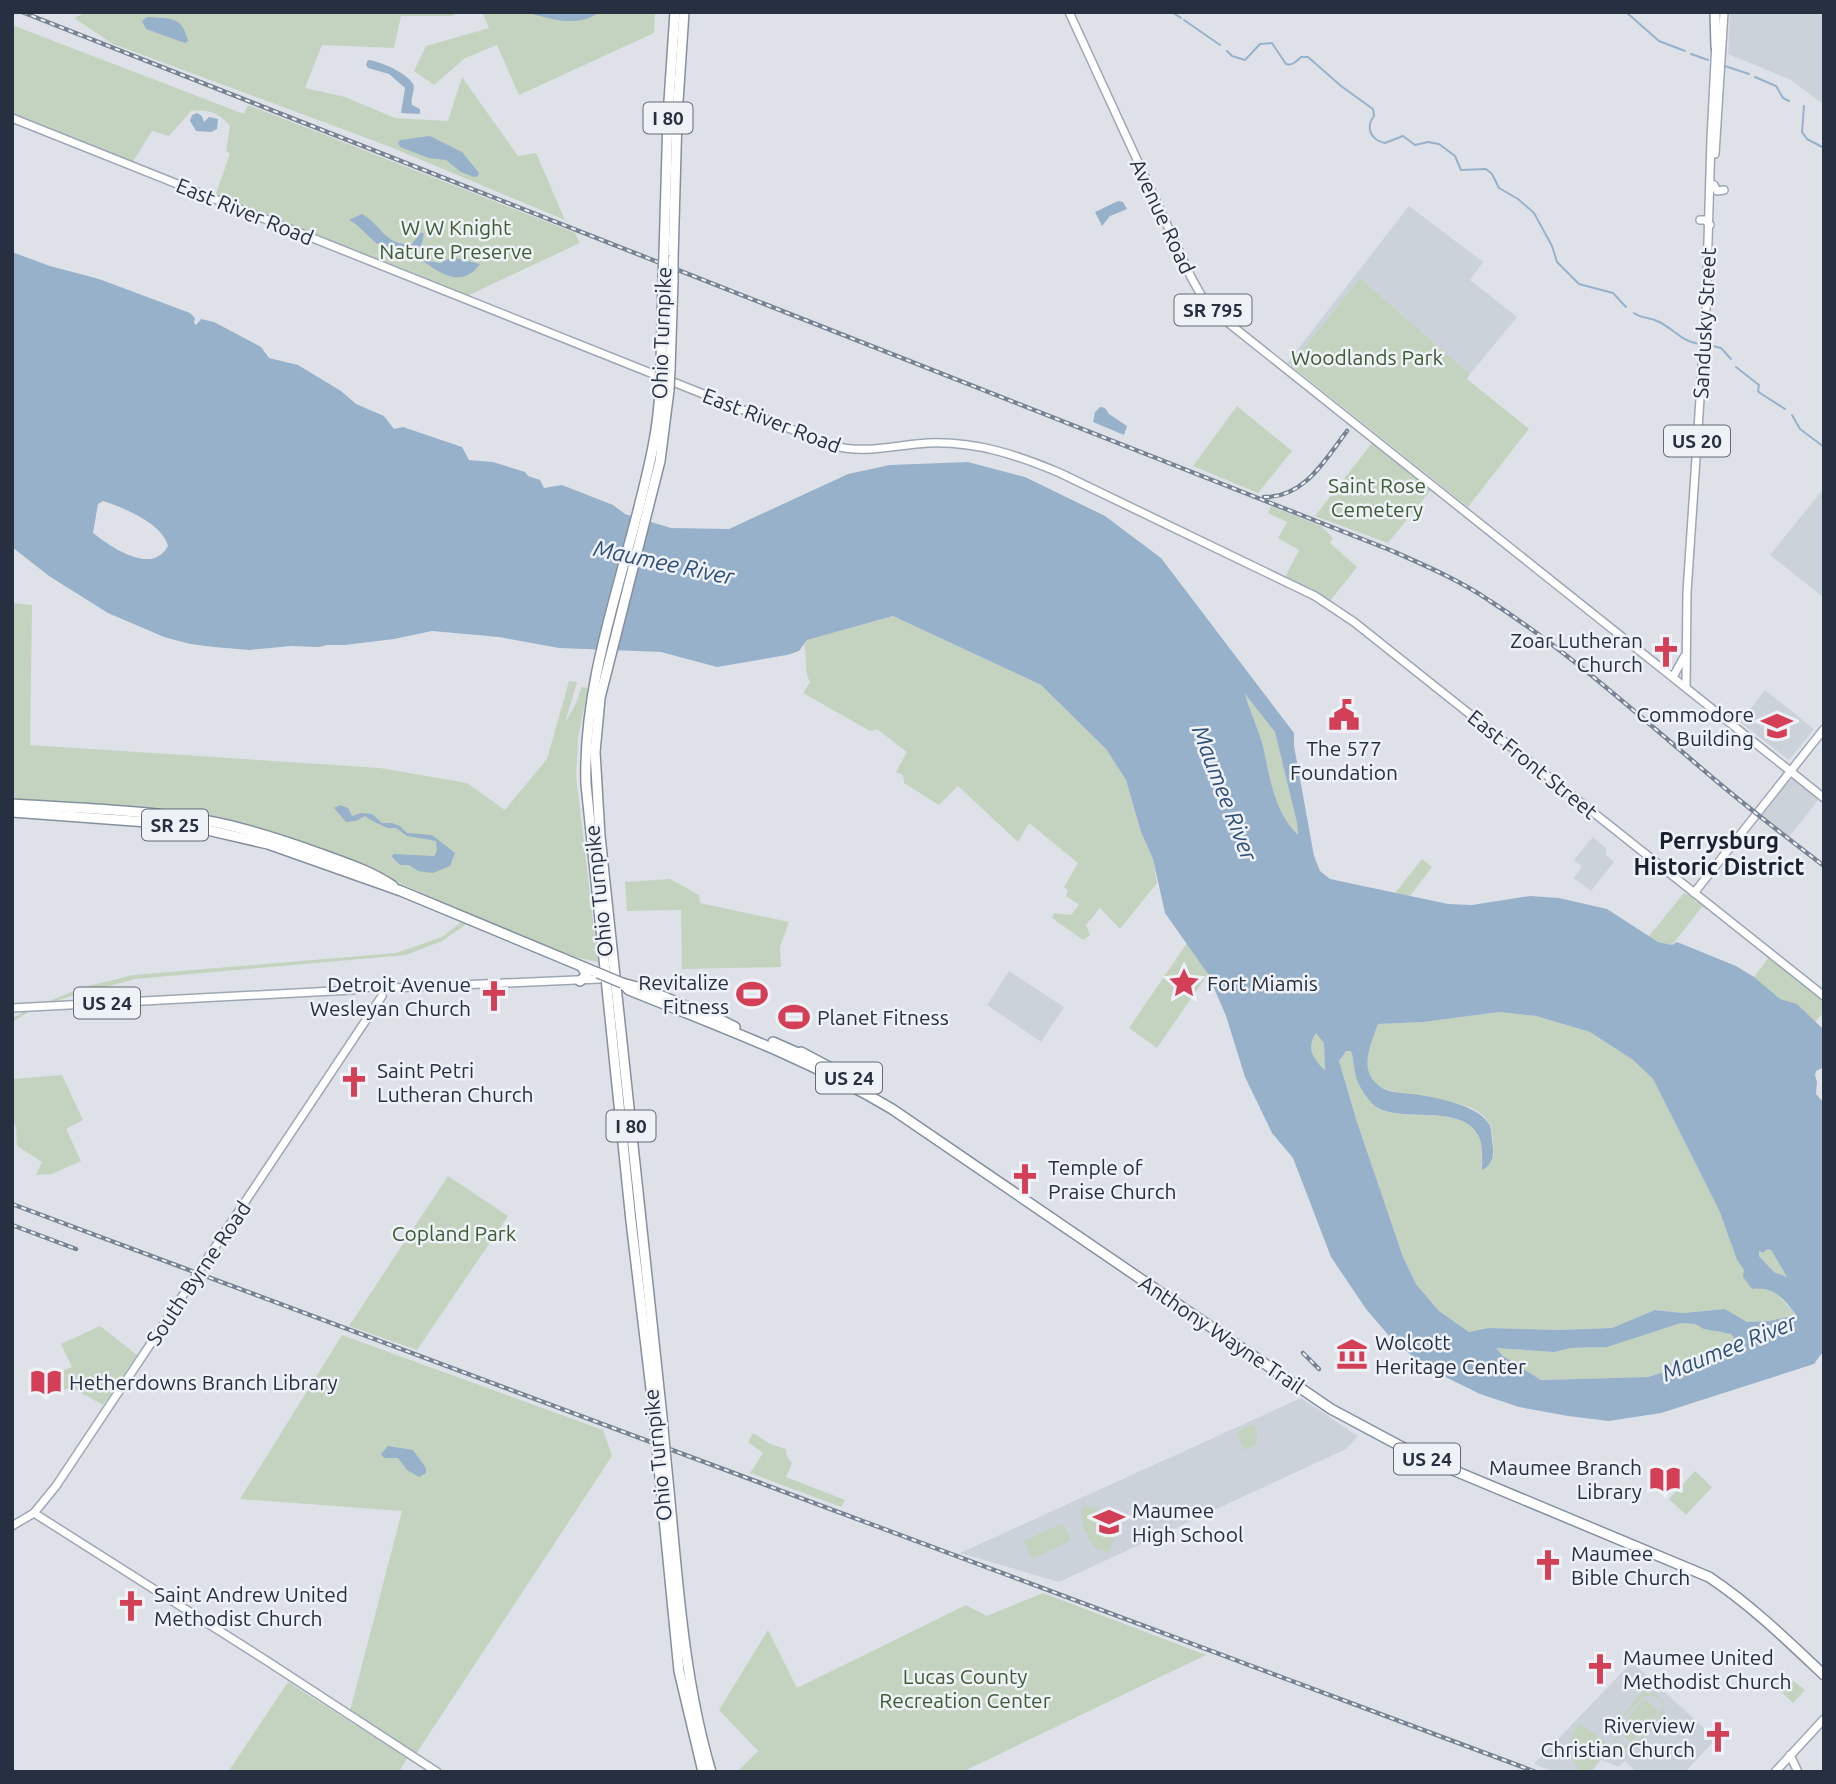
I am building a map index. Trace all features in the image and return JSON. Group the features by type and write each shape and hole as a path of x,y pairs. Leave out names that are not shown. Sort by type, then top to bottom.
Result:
{"highway":[{"path":"1716,47 1719,12"},
{"name":"Ohio Turnpike","path":"679,16 670,192 664,439 645,499 604,661 596,725 595,782 662,1459 694,1724 703,1772"},
{"name":"Anthony Wayne Trail","path":"12,804 116,814 203,829 268,844 401,891 824,1070 892,1109 1331,1409 1417,1455 1709,1577 1735,1594 1824,1675"},
{"path":"12,812 75,816 116,814"},
{"name":"Anthony Wayne Trail","path":"116,814 166,815 248,830 354,866 383,879 401,891"},
{"path":"580,981 587,975 581,965"},
{"name":"Anthony Wayne Trail","path":"627,986 735,1027 833,1069 906,1112 1346,1411 1423,1452 1706,1570 1744,1595 1824,1669"},
{"path":"683,1001 735,1027"},
{"path":"795,1046 833,1069"},
{"name":"Ohio Turnpike","path":"699,1744 711,1772"}],"main road":[{"name":"Avenue Road","path":"1069,12 1188,270 1205,300 1237,332 1673,677"},
{"name":"Sandusky Street","path":"1710,207 1714,185 1721,56 1719,12"},
{"name":"Sandusky Street","path":"1685,649 1710,225 1716,47"},
{"name":"East River Road","path":"12,118 831,445 869,451 924,444 961,444 1027,460 1315,596 1371,635"},
{"path":"1714,185 1717,191 1724,190"},
{"path":"1700,220 1705,220 1710,225"},
{"name":"East Front Street","path":"1371,635 1824,996"},
{"name":"US 20","path":"1673,677 1683,661 1685,649"},
{"name":"US 20","path":"1685,649 1686,687"},
{"path":"1673,677 1824,798"},
{"path":"1694,893 1824,729"},
{"name":"US 24","path":"12,1008 361,989 382,991 401,987 580,981 598,976"},
{"name":"South Byrne Road","path":"12,1527 34,1513 56,1486 373,1009 382,991"},
{"path":"34,1513 270,1662 437,1772"},
{"path":"21,1522 46,1521"},
{"path":"1775,1772 1824,1719"},
{"path":"1790,1755 1798,1772"}],"shaded area":[{"path":"1730,12 1824,12 1824,105 1791,80 1728,54"},
{"path":"1409,206 1483,262 1470,280 1517,317 1470,374 1360,278 1290,365 1287,363"},
{"path":"1824,488 1824,598 1770,555"},
{"name":"Commodore Building","path":"1765,690 1814,729 1789,760 1740,722"},
{"path":"1791,778 1819,799 1789,837 1762,815"},
{"path":"1593,837 1606,848 1606,855 1614,862 1591,891 1574,878 1582,867 1574,860"},
{"path":"1009,971 1064,1007 1041,1042 987,1005"},
{"name":"Maumee High School","path":"1301,1398 1358,1436 1346,1449 1059,1582 960,1553"},
{"path":"1632,1662 1716,1739 1685,1772 1636,1772 1625,1761 1619,1767 1601,1760 1592,1772 1555,1772 1534,1764"}],"green space":[{"path":"87,12 460,12 452,16 401,16 394,48 322,45 305,88 345,97 395,118 448,121 462,77 518,156 536,153 565,220 388,146 113,44 74,18"},
{"path":"482,12 655,12 654,33 519,95 497,45 465,58 434,85 414,71 426,46 489,28"},
{"name":"W W Knight Nature Preserve","path":"12,25 244,114 248,105 575,233 580,243 465,297 215,196 230,154 226,151 230,126 213,113 191,111 169,136 152,131 132,163 12,115"},
{"name":"Woodlands Park","path":"1360,278 1470,374 1467,379 1529,429 1468,507 1290,365"},
{"path":"1237,406 1292,451 1258,493 1193,466"},
{"name":"Saint Rose Cemetery","path":"1372,443 1431,490 1388,543 1315,516"},
{"path":"1271,506 1321,526 1333,538 1330,543 1357,567 1330,601 1284,579 1299,550 1278,538 1287,522 1268,513"},
{"path":"12,603 32,605 30,745 380,768 467,783 505,810 547,759 569,681 577,682 565,723 581,687 588,688 578,738 576,776 598,962 575,957 477,917 442,941 406,955 135,979 40,1005 12,1022 12,1018 21,1014 28,1003 44,1003 84,987 133,975 396,953 442,937 470,915 354,862 227,822 168,810 12,799"},
{"path":"893,616 1041,685 1106,749 1126,780 1141,832 1153,859 1157,883 1120,929 1100,908 1086,925 1090,935 1083,940 1052,918 1054,913 1071,915 1079,905 1066,896 1068,890 1064,887 1078,863 1029,823 1018,842 958,786 939,805 904,783 903,775 896,772 907,752 877,729 870,731 803,693 810,682 804,645 807,640"},
{"path":"1245,694 1275,732 1298,836 1278,805 1263,746"},
{"path":"1422,859 1432,867 1410,896 1395,893"},
{"path":"670,879 699,895 700,903 789,922 780,947 781,967 682,969 681,910 627,911 625,882"},
{"path":"1684,893 1694,898 1696,903 1699,901 1707,906 1707,910 1702,907 1672,945 1658,942 1649,936"},
{"path":"1187,943 1208,974 1157,1048 1129,1028"},
{"path":"1769,957 1824,1001 1824,1012 1815,1022 1797,1004 1780,1000 1754,977"},
{"path":"1499,1012 1536,1016 1590,1032 1633,1060 1653,1079 1719,1210 1737,1260 1744,1270 1777,1294 1796,1315 1769,1321 1747,1322 1725,1309 1683,1313 1655,1310 1612,1328 1488,1328 1469,1332 1439,1311 1416,1284 1403,1257 1339,1061 1346,1051 1351,1051 1360,1086 1378,1108 1403,1114 1447,1117 1471,1126 1480,1140 1482,1169 1494,1155 1491,1127 1481,1114 1465,1106 1385,1088 1372,1080 1366,1061 1378,1024 1424,1022"},
{"path":"1316,1033 1324,1043 1325,1070 1312,1053"},
{"path":"62,1075 83,1120 66,1129 81,1161 52,1174 36,1175 42,1162 17,1146 16,1127 12,1119 12,1079"},
{"name":"Copland Park","path":"448,1176 508,1216 417,1350 349,1326"},
{"path":"1767,1249 1771,1250 1787,1277 1774,1272 1759,1256 1759,1251 1762,1253"},
{"path":"1681,1323 1731,1334 1735,1340 1697,1362 1648,1377 1541,1380 1503,1356 1496,1348 1554,1352 1589,1348"},
{"path":"100,1326 137,1355 103,1405 72,1388 63,1390 57,1373 72,1367 61,1344"},
{"path":"342,1335 603,1430 612,1456 416,1754 350,1711 402,1511 240,1499"},
{"path":"1253,1424 1257,1432 1256,1445 1244,1450 1237,1432"},
{"path":"753,1433 770,1444 786,1449 787,1457 792,1463 786,1477 845,1500 841,1507 750,1473 763,1453 748,1442"},
{"path":"1695,1471 1712,1487 1686,1515 1669,1499"},
{"path":"1085,1505 1121,1517 1109,1553 1095,1548 1086,1532 1082,1522"},
{"path":"1063,1523 1071,1540 1032,1559 1024,1541"},
{"name":"Lucas County Recreation Center","path":"1043,1593 1206,1655 962,1772 737,1772 758,1751 719,1710 768,1630 797,1688 966,1605 987,1616"},
{"path":"1786,1675 1805,1690 1793,1703 1775,1686"},
{"path":"288,1682 407,1758 399,1772 228,1772"},
{"path":"1646,1688 1646,1693 1655,1694 1662,1699 1665,1714 1630,1754 1627,1752 1629,1749 1620,1748 1614,1742 1611,1728","holes":["1645,1696 1660,1699 1662,1708 1652,1725 1631,1744 1627,1746 1618,1743 1614,1737 1617,1724"]},
{"path":"1645,1699 1659,1712 1631,1742 1617,1730"},
{"path":"1579,1723 1610,1745 1589,1772 1581,1772 1568,1752"}],"water":[{"path":"524,12 600,12 582,20 563,21"},
{"path":"147,17 174,20 182,27 188,41 185,43 146,29 142,21"},
{"path":"368,60 393,68 410,80 414,86 412,105 420,109 420,114 401,113 405,88 389,74 368,68"},
{"path":"197,113 202,116 204,122 209,117 218,119 217,129 211,132 196,131 190,121 192,115"},
{"path":"430,136 462,152 479,173 478,176 461,172 446,160 429,158 400,147 398,143 400,140"},
{"path":"1118,201 1123,202 1127,209 1110,216 1102,226 1095,212"},
{"path":"362,214 395,242 412,244 420,233 424,233 421,247 428,261 441,263 452,257 480,264 462,277 443,274 408,249 388,249 375,242 349,220"},
{"name":"Maumee River","path":"12,252 50,266 99,279 190,313 195,318 196,325 201,319 214,322 261,347 269,358 298,365 341,391 356,404 384,416 394,429 403,427 462,447 469,460 493,462 525,472 528,476 540,480 544,488 562,485 613,505 625,514 671,528 729,529 848,474 890,465 968,462 1025,477 1105,516 1161,558 1294,733 1314,856 1320,871 1330,879 1448,904 1472,905 1530,896 1559,898 1607,909 1658,942 1672,945 1677,942 1736,966 1780,999 1797,1004 1824,1030 1824,1067 1816,1071 1815,1075 1816,1094 1824,1103 1824,1355 1821,1354 1814,1364 1661,1413 1609,1421 1519,1407 1480,1394 1419,1364 1396,1344 1366,1309 1331,1257 1293,1158 1272,1133 1245,1077 1226,1016 1208,974 1165,913 1153,859 1141,832 1126,780 1106,749 1041,685 893,616 807,640 799,651 787,655 717,667 661,652 559,648 499,637 432,631 345,645 249,650 190,644 164,637 108,613 49,576 12,547","holes":["103,501 141,518 159,531 168,546 161,555 152,559 142,559 120,551 93,533 98,504","1245,694 1275,732 1298,835 1278,805 1263,746","1499,1012 1536,1016 1590,1032 1633,1060 1653,1079 1719,1210 1737,1260 1744,1270 1743,1277 1752,1289 1766,1290 1778,1295 1796,1315 1769,1321 1747,1322 1725,1309 1683,1313 1655,1310 1612,1328 1488,1328 1469,1332 1439,1311 1416,1284 1403,1257 1339,1061 1346,1051 1351,1051 1360,1087 1378,1108 1403,1114 1447,1117 1460,1120 1471,1127 1479,1137 1482,1170 1490,1164 1493,1151 1491,1128 1485,1119 1456,1103 1385,1089 1371,1078 1368,1071 1368,1055 1378,1024 1424,1022","1316,1033 1324,1043 1325,1070 1314,1057 1312,1044","1767,1249 1771,1250 1787,1277 1774,1272 1759,1256 1759,1251 1763,1253","1681,1323 1731,1334 1735,1340 1697,1362 1648,1377 1541,1380 1503,1356 1496,1348 1554,1352 1571,1348 1607,1347"]},
{"path":"1100,407 1127,426 1124,435 1093,422 1095,412"},
{"path":"340,805 348,808 352,816 372,814 382,823 400,826 407,833 432,835 455,853 450,866 433,873 418,871 409,865 400,865 392,857 393,854 434,856 437,851 436,841 407,836 396,828 387,828 365,816 346,822 334,808"},
{"path":"388,1446 413,1450 426,1468 426,1473 419,1477 407,1470 398,1458 384,1458 381,1454"}],"waterway":[{"path":"1172,12 1181,18"},
{"path":"1626,12 1659,41 1685,51"},
{"path":"1184,20 1220,45"},
{"path":"1227,51 1232,56 1245,60 1260,44 1272,43 1286,64 1292,64 1301,57 1308,57 1373,109 1370,129 1376,139 1385,143 1403,136 1415,145 1428,142 1439,144 1455,156 1461,170 1486,169 1492,174 1499,188 1534,213 1552,246 1557,262 1579,284 1613,293 1626,307"},
{"path":"1691,54 1708,60"},
{"path":"1725,66 1749,74"},
{"path":"1755,77 1776,86 1783,98 1789,101"},
{"path":"1804,106 1802,132 1807,139 1824,148"},
{"path":"1634,313 1657,321 1687,340 1699,344"},
{"path":"1709,345 1721,348 1731,359"},
{"path":"1736,367 1759,385 1760,393 1785,409"},
{"path":"1792,415 1800,429 1824,447"}],"railway":[{"path":"22,12 1428,567 1478,593 1547,641 1735,797 1824,866"},
{"path":"1264,497 1278,496 1302,484 1322,465 1347,431"},
{"path":"12,1204 1536,1772"},
{"path":"12,1225 76,1249"},
{"path":"1303,1353 1319,1369"}],"place":[{"name":"Zoar Lutheran Church","path":"1666,652"},
{"name":"The 577 Foundation","path":"1344,715"},
{"name":"Commodore Building","path":"1777,726"},
{"name":"Fort Miamis","path":"1184,983"},
{"name":"Revitalize Fitness","path":"752,994"},
{"name":"Detroit Avenue Wesleyan Church","path":"494,996"},
{"name":"Planet Fitness","path":"794,1017"},
{"name":"Saint Petri Lutheran Church","path":"354,1082"},
{"name":"Temple of Praise Church","path":"1025,1179"},
{"name":"Wolcott Heritage Center","path":"1352,1354"},
{"name":"Hetherdowns Branch Library","path":"46,1382"},
{"name":"Maumee Branch Library","path":"1665,1479"},
{"name":"Maumee High School","path":"1109,1522"},
{"name":"Maumee Bible Church","path":"1548,1565"},
{"name":"Saint Andrew United Methodist Church","path":"131,1606"},
{"name":"Maumee United Methodist Church","path":"1600,1669"},
{"name":"Riverview Christian Church","path":"1718,1737"}],"district":[{"name":"Perrysburg Historic District","path":"1719,853"}]}
